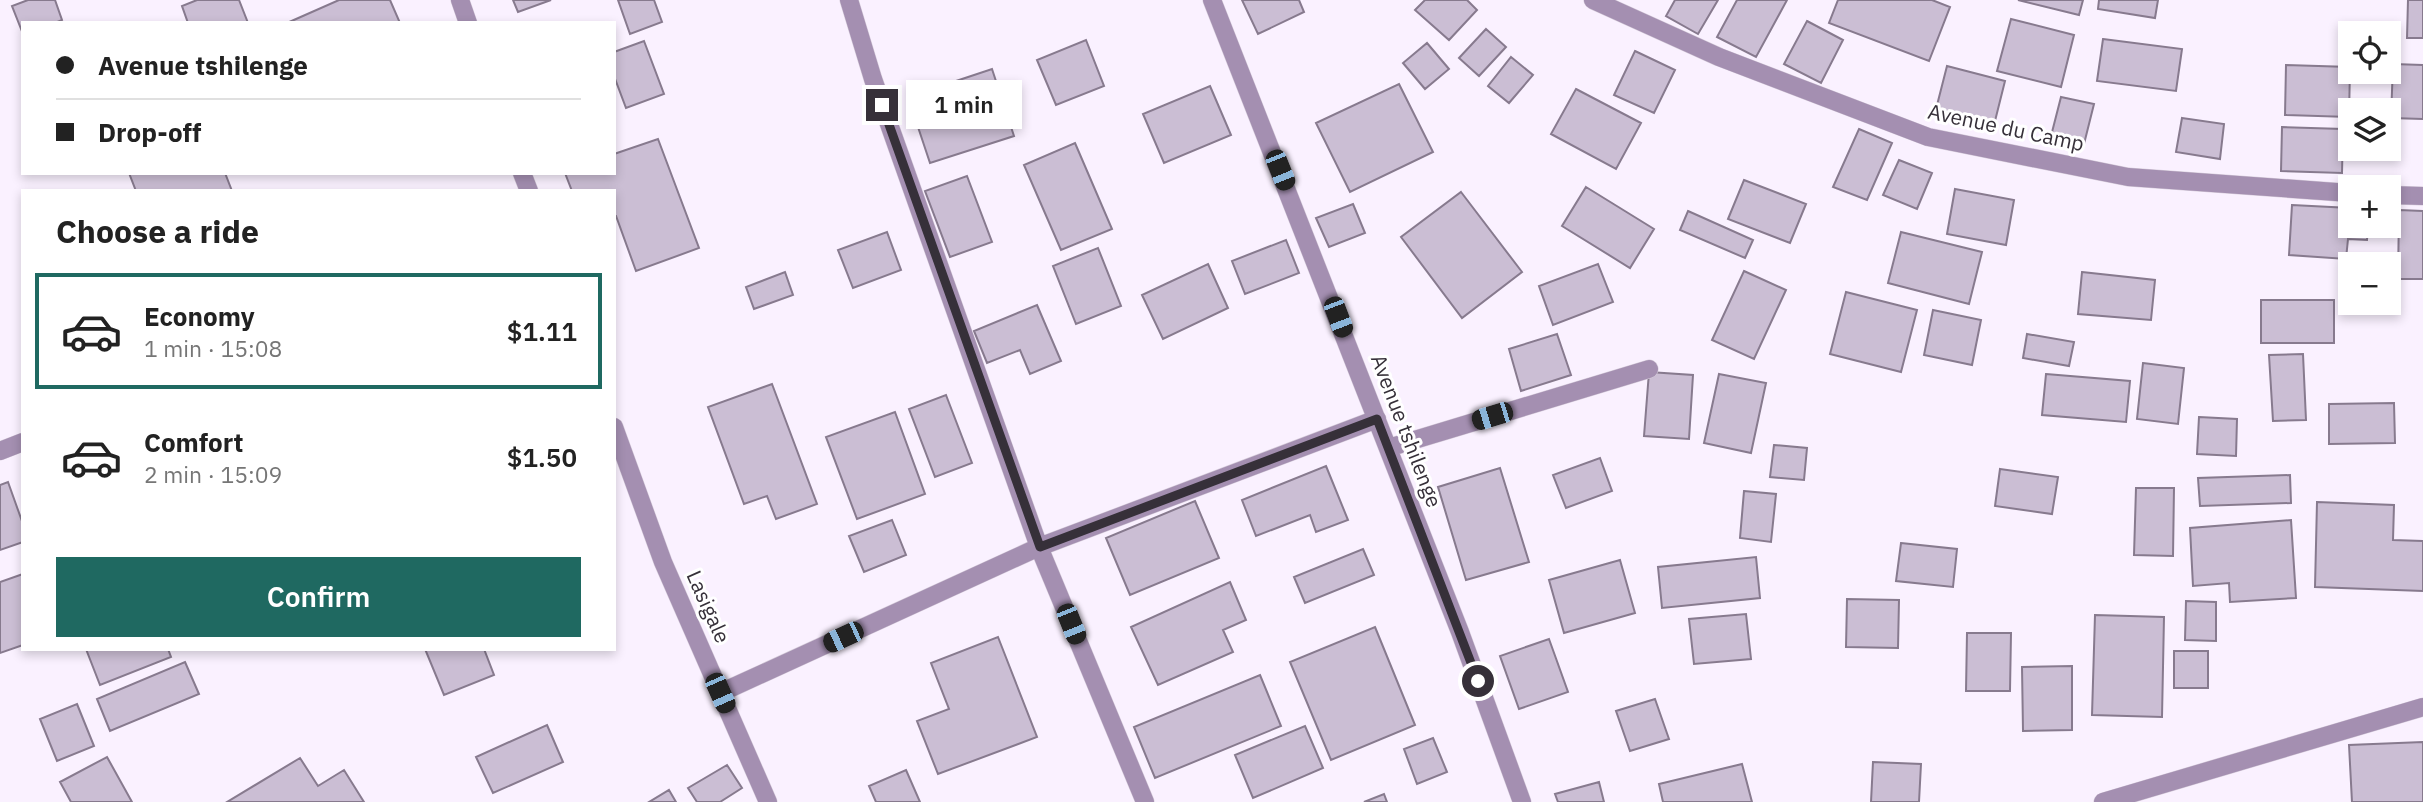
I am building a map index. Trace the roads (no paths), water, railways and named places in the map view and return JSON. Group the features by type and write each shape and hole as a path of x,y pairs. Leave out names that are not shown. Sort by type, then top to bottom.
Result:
{"street":[{"path":"460,0 467,21"},
{"path":"849,0 873,79 1040,547 1145,802"},
{"name":"Avenue tshilenge","path":"1212,0 1460,632 1522,802"},
{"name":"Avenue du Camp","path":"1593,0 1719,57 1928,137 2128,177 2338,192"},
{"path":"2401,195 2423,196"},
{"path":"1388,448 1649,369"},
{"path":"720,693 1040,547 1377,419"},
{"name":"Lasigale","path":"616,433 663,562 768,802"},
{"path":"0,451 21,443"},
{"path":"2103,802 2423,707"}]}
